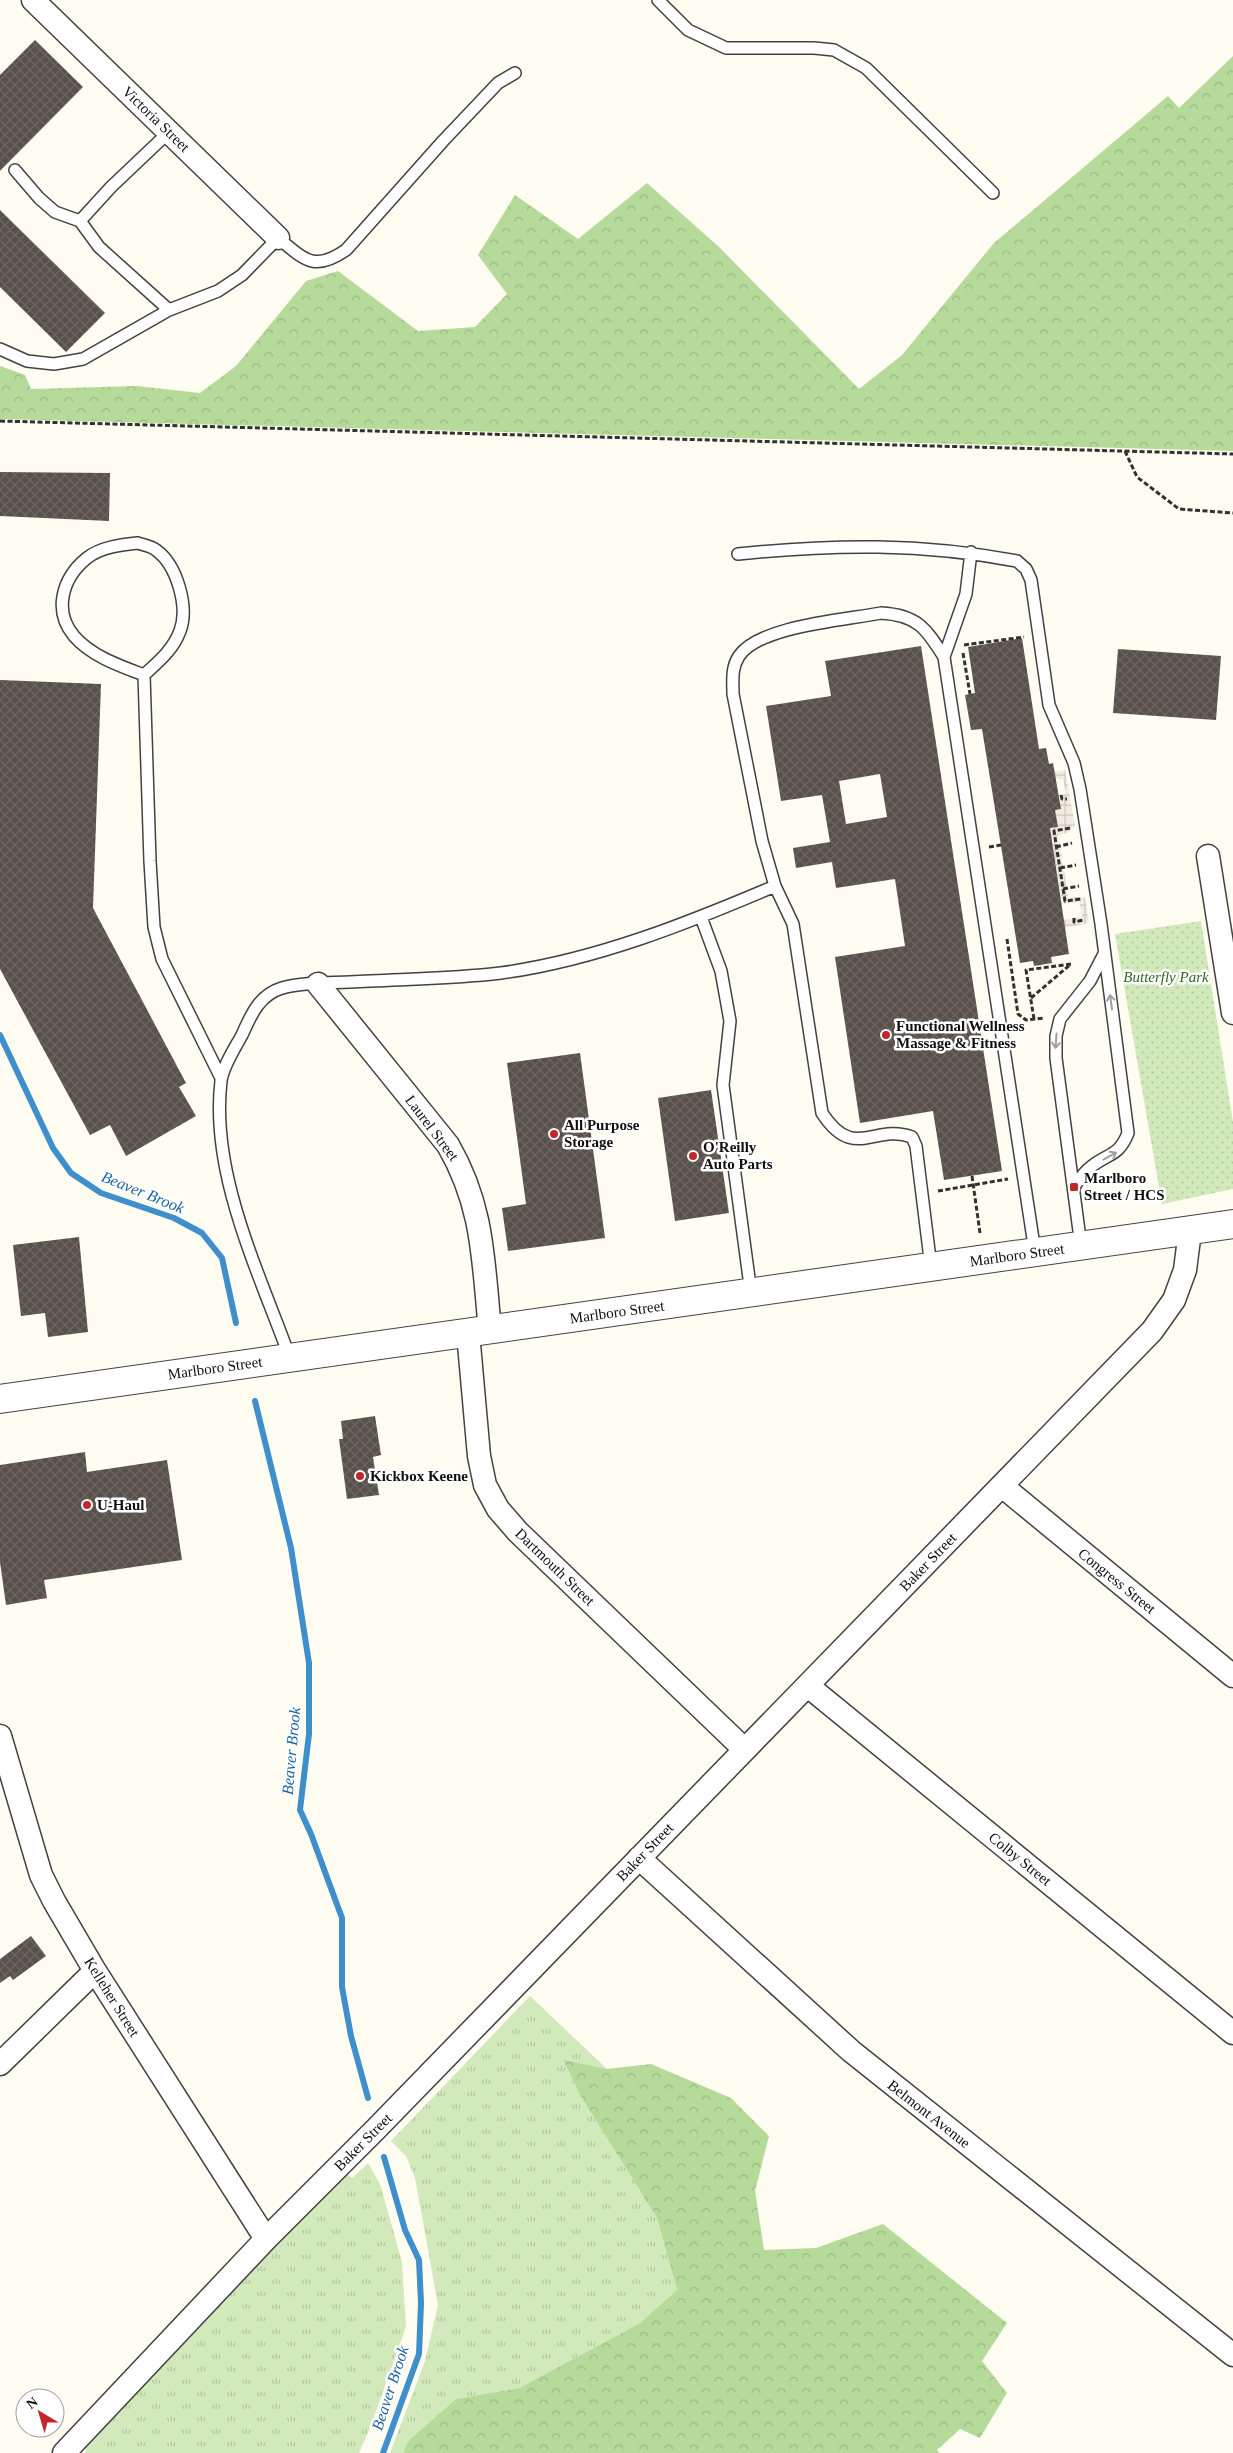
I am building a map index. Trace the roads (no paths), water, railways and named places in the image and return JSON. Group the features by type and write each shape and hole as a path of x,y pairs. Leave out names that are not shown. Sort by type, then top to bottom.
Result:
{"street":[{"name":"Victoria Street","path":"33,0 278,238"},
{"path":"1208,856 1226,924 1232,1002"},
{"name":"Laurel Street","path":"318,984 448,1145 463,1171 478,1218 479,1331"},
{"name":"Marlboro Street","path":"0,1399 1233,1224"},
{"name":"Baker Street","path":"64,2453 266,2239 376,2129 1152,1331 1174,1300 1185,1270 1190,1231"},
{"name":"Dartmouth Street","path":"479,1331 479,1456 485,1485 498,1509 518,1532 744,1749"},
{"name":"Congress Street","path":"1002,1486 1233,1676"},
{"name":"Colby Street","path":"808,1686 1233,2033"},
{"name":"Kelleher Street","path":"0,1736 41,1876 95,1971 266,2239"},
{"name":"Belmont Avenue","path":"638,1858 850,2051 1233,2355"},
{"path":"0,2064 95,1971"}],"lane":[{"path":"658,0 688,30 726,48 814,48 834,50 866,68 993,193"},
{"path":"0,349 27,361 54,364 83,359 169,310 218,291 242,275 278,238 305,260 318,264 333,259 346,250 498,83 515,72"},
{"path":"80,221 111,187 169,132"},
{"path":"15,170 39,198 55,212 80,221 99,247 169,310"},
{"path":"138,543 156,550 175,572 183,601 181,630 166,656 144,675 98,656 74,636 62,618 63,594 71,575 87,558 110,547 138,543"},
{"path":"738,554 848,546 940,549 970,552 1017,561 1026,569 1031,580 1049,705 1074,762 1080,789 1128,1133 1117,1152 1092,1165 1074,1187"},
{"path":"944,658 966,594 970,552"},
{"path":"931,1267 916,1146 912,1136 904,1134 860,1139 842,1135 830,1126 822,1113 793,924 775,886 762,841 733,694 732,672 738,657 749,645 761,638 780,632 881,614 898,614 913,619 932,638 944,658 1035,1252"},
{"path":"144,675 154,927 162,959 221,1078"},
{"path":"290,1358 235,1206 224,1166 221,1129 221,1078 263,997 282,988 318,984 447,979 559,962 701,917 775,886"},
{"path":"701,917 720,971 730,1021 723,1085 751,1293"},
{"path":"1081,1246 1056,1058 1056,1036 1064,1014 1090,981 1104,954"}],"waterway":[{"name":"Beaver Brook","path":"0,1035 53,1148 71,1173 101,1193 174,1218 202,1233 222,1258 236,1323"},
{"name":"Beaver Brook","path":"255,1401 291,1548 309,1663 309,1734 300,1810 311,1834 342,1918 342,1987 351,2036 368,2098"},
{"name":"Beaver Brook","path":"383,2453 419,2354 421,2303 419,2260 405,2230 384,2157"}],"place":[{"name":"Functional Wellness Massage & Fitness","path":"886,1035"},
{"name":"All Purpose Storage","path":"554,1134"},
{"name":"O'Reilly Auto Parts","path":"693,1156"},
{"name":"Marlboro Street / HCS","path":"1074,1187"},
{"name":"Kickbox Keene","path":"360,1476"},
{"name":"U-Haul","path":"87,1505"}],"park label":[{"name":"Butterfly Park","path":"1166,977"}]}
